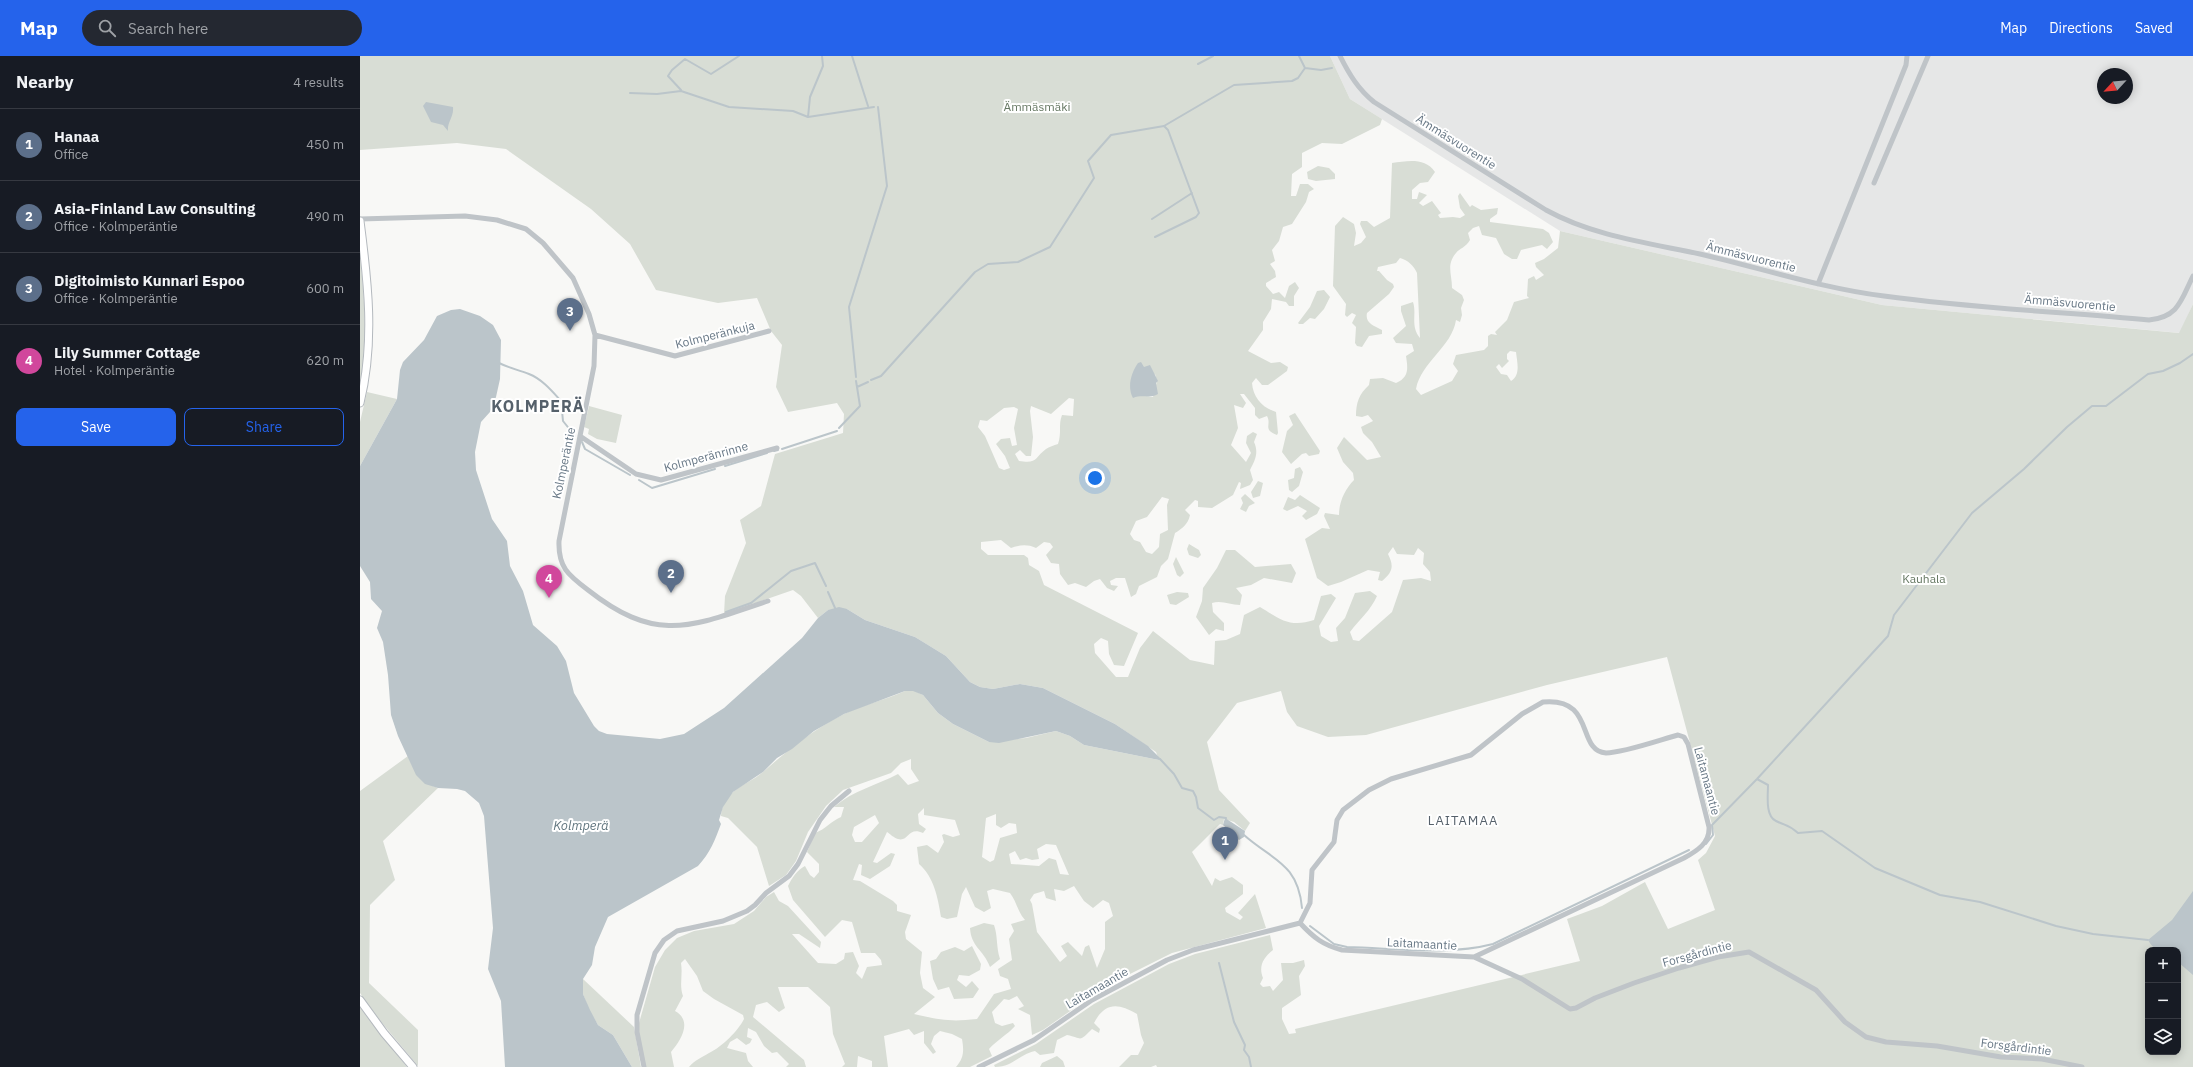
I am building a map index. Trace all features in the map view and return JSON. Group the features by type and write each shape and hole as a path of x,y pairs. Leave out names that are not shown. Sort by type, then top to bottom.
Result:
{"main road":[{"path":"360,220 369,299 370,340 365,384 360,403"},
{"path":"360,1000 384,1034 413,1067"}],"street":[{"name":"Ämmäsvuorentie","path":"1340,56 1354,82 1363,94 1374,102 1569,223 1589,230 1702,255 1818,284 1883,296 2149,320 2162,319 2180,306 2193,276"},
{"path":"1818,284 1906,64 1907,56"},
{"path":"1874,182 1928,56"},
{"name":"Kolmperäntie","path":"360,220 466,216 498,220 526,230 543,243 573,278 589,314 595,336 594,366 558,546 559,560 574,579 596,597 625,615 642,622 656,624 682,626 701,623 768,601"},
{"name":"Kolmperänkuja","path":"595,336 675,356 769,331"},
{"name":"Kolmperänrinne","path":"580,436 636,474 661,480 777,448"},
{"name":"Laitamaantie","path":"979,1067 1034,1040 1092,1000 1167,960 1194,950 1300,923 1310,903 1312,870 1334,842 1337,820 1343,810 1380,784 1403,774 1470,755 1536,705 1549,702 1572,707 1577,713 1590,741 1602,752 1625,749 1678,735 1684,737 1709,827 1709,833 1705,842 1684,858 1474,957 1342,950 1325,945 1300,923"},
{"path":"644,1067 637,1032 637,1014 655,953 664,940 678,931 723,921 747,911 755,905 766,893 789,876 798,864 820,820 832,806 849,791"},
{"name":"Forsgårdintie","path":"1474,957 1522,979 1570,1009 1576,1008 1595,998 1634,983 1679,968 1718,957 1749,952 1805,982 1823,997 1849,1025 1866,1037 1886,1042 1937,1046 2001,1057 2042,1059 2082,1067"}],"shaded area":[{"path":"1330,56 2193,56 2193,304 2180,333 1882,305 1560,231 1350,99"}],"green space":[{"path":"360,56 1330,56 1350,99 1382,119 1380,125 1342,144 1322,143 1302,153 1302,167 1292,174 1291,196 1296,196 1300,184 1308,184 1314,189 1309,192 1306,202 1292,224 1283,227 1279,241 1272,250 1275,261 1270,264 1275,271 1276,277 1266,283 1266,286 1273,294 1279,292 1285,298 1289,286 1295,282 1299,288 1294,296 1294,306 1289,306 1286,302 1272,299 1271,309 1263,322 1263,330 1248,351 1271,363 1280,362 1288,367 1287,371 1268,385 1262,385 1256,378 1252,383 1254,393 1260,402 1267,408 1276,412 1277,435 1270,431 1267,416 1259,419 1255,415 1255,408 1244,394 1240,394 1246,403 1243,408 1234,405 1238,428 1231,445 1246,462 1251,453 1246,443 1247,436 1253,432 1257,434 1254,442 1256,456 1250,470 1253,480 1250,485 1240,489 1241,483 1239,482 1233,495 1212,508 1198,507 1198,501 1195,500 1185,510 1190,515 1188,521 1185,526 1175,533 1168,559 1161,566 1157,577 1139,586 1136,594 1131,597 1125,578 1116,578 1110,581 1111,585 1118,586 1114,591 1107,588 1100,579 1094,581 1086,587 1075,583 1068,585 1060,574 1059,564 1051,563 1046,555 1053,547 1050,543 1044,542 1036,548 1024,545 1011,548 1001,540 981,542 981,549 988,555 1024,555 1028,558 1029,565 1039,571 1044,585 1138,633 1124,666 1114,665 1109,654 1108,641 1101,638 1094,644 1095,653 1116,677 1128,677 1140,648 1153,631 1190,660 1214,665 1215,641 1226,640 1240,634 1244,615 1260,607 1292,623 1306,622 1314,620 1321,596 1331,594 1336,598 1319,626 1321,636 1331,642 1338,641 1336,628 1345,618 1355,593 1370,591 1377,596 1368,610 1350,632 1353,640 1359,641 1392,612 1403,580 1421,578 1431,581 1430,572 1423,564 1424,553 1418,548 1414,555 1397,554 1393,547 1388,554 1392,565 1391,569 1382,581 1378,580 1380,572 1368,570 1328,586 1317,578 1305,539 1322,528 1330,529 1324,516 1325,513 1339,515 1343,496 1354,480 1353,473 1343,462 1337,448 1344,437 1367,460 1381,457 1372,442 1363,433 1361,427 1373,421 1368,415 1362,417 1356,416 1357,407 1360,395 1369,385 1370,379 1383,378 1396,383 1403,378 1407,372 1406,356 1414,351 1412,344 1396,343 1393,338 1406,326 1401,311 1401,306 1413,302 1414,324 1420,338 1417,273 1406,260 1400,258 1396,263 1378,267 1377,271 1379,271 1393,284 1394,287 1389,294 1367,313 1368,321 1382,330 1382,334 1369,336 1362,347 1357,346 1355,343 1356,327 1352,323 1356,315 1352,313 1347,317 1345,315 1346,304 1333,286 1335,226 1343,217 1354,224 1356,233 1354,246 1361,243 1366,237 1360,224 1361,221 1367,221 1374,227 1390,218 1392,163 1415,161 1431,167 1435,172 1428,182 1420,183 1412,190 1412,199 1417,199 1419,192 1427,195 1419,203 1423,206 1432,201 1441,213 1438,215 1440,218 1460,218 1465,215 1460,208 1458,196 1460,193 1470,207 1472,205 1481,210 1498,208 1497,214 1490,219 1490,222 1543,229 1549,233 1553,242 1547,249 1542,245 1521,250 1517,259 1512,259 1504,254 1496,238 1482,235 1479,226 1473,228 1468,233 1470,240 1456,253 1450,266 1452,288 1462,295 1464,300 1461,308 1462,315 1460,322 1456,320 1449,338 1419,379 1416,389 1421,395 1452,381 1458,371 1453,364 1456,355 1484,350 1488,346 1488,336 1491,334 1497,335 1495,332 1507,320 1514,302 1529,298 1527,296 1528,279 1534,276 1536,280 1544,275 1536,267 1535,263 1544,259 1558,248 1560,231 1882,305 2179,333 2193,304 2193,1067 1157,1067 1156,1065 1151,1067 1119,1067 1131,1055 1138,1055 1144,1043 1137,1014 1118,1006 1112,1006 1103,1011 1094,1023 1100,1029 1099,1033 1092,1029 1082,1038 1067,1035 1057,1040 1054,1053 1040,1055 1035,1051 1006,1065 995,1067 994,1065 1036,1044 1094,1004 1169,964 1195,954 1270,935 1273,950 1263,962 1261,970 1263,978 1260,984 1263,987 1270,986 1273,991 1283,980 1281,963 1293,963 1304,960 1305,966 1299,976 1301,995 1282,1008 1282,1019 1289,1034 1296,1033 1295,1029 1580,961 1567,919 1602,906 1645,882 1668,929 1715,910 1698,860 1706,853 1715,836 1667,657 1547,685 1366,735 1328,737 1297,726 1287,712 1281,691 1237,703 1207,742 1219,790 1250,823 1245,831 1234,822 1224,819 1223,825 1220,824 1192,852 1212,886 1215,878 1220,881 1232,877 1243,885 1243,894 1225,908 1226,912 1240,920 1243,917 1238,913 1255,894 1266,928 1172,953 1106,986 1043,1030 1032,1035 1030,1015 1018,1009 1024,1006 1017,996 1009,1000 1004,999 992,1012 995,1023 1002,1026 1013,1023 1015,1026 989,1049 992,1056 970,1067 956,1067 961,1061 963,1054 962,1039 952,1034 940,1031 934,1036 931,1044 936,1052 933,1054 924,1043 924,1031 914,1035 909,1029 884,1036 888,1067 872,1067 872,1061 858,1056 857,1067 842,1067 845,1064 833,1034 830,1007 808,987 778,987 785,1008 779,1012 767,1002 756,1005 753,1017 804,1060 806,1067 786,1067 789,1064 777,1052 772,1053 764,1046 756,1032 748,1028 747,1037 752,1039 750,1043 746,1045 737,1038 730,1042 727,1048 746,1053 748,1061 753,1067 689,1067 724,1043 738,1029 744,1019 743,1015 714,999 703,991 697,976 685,959 681,963 681,988 683,996 675,1011 683,1020 684,1031 671,1052 674,1067 645,1067 637,1030 655,967 665,950 677,938 694,931 734,924 754,911 766,897 774,892 779,901 788,906 821,942 820,948 799,934 792,934 818,963 836,964 844,959 845,953 853,952 859,966 856,973 862,979 867,967 882,965 881,960 875,953 861,953 852,922 842,920 825,937 793,900 788,886 795,874 805,866 810,875 814,878 819,872 819,864 807,852 815,833 841,817 844,807 834,807 849,796 898,774 908,785 919,781 911,769 911,759 901,763 891,773 843,790 826,806 808,832 796,861 786,875 769,886 757,847 728,818 721,816 725,803 733,792 759,775 801,741 831,721 857,708 905,691 913,690 923,695 938,713 953,724 989,742 1026,738 1056,731 1070,736 1084,745 1159,760 1156,752 1115,724 1043,688 1020,684 993,689 980,687 970,682 946,656 915,637 865,620 847,609 828,610 818,618 801,596 793,590 724,614 725,596 746,543 740,520 761,506 775,454 843,433 844,414 837,403 788,412 776,387 782,345 771,331 757,298 718,303 656,290 630,244 591,209 506,149 457,143 360,150","holes":["1510,351 1516,352 1517,372 1511,381 1507,375 1501,374 1496,367 1499,364 1502,368 1509,361 1507,359 1507,354","1155,374 1157,381 1153,397 1139,395","1069,398 1074,399 1073,416 1062,415 1058,444 1046,449 1033,461 1019,461 1015,454 1020,450 1026,456 1031,456 1033,437 1030,411 1031,406 1051,414","1014,407 1018,409 1014,428 1017,445 1012,446 1010,438 1001,439 996,444 1005,456 1010,468 1004,470 999,468 985,436 978,427 980,420 987,421 1004,408","1162,497 1169,499 1167,505 1168,530 1160,534 1159,547 1152,554 1146,552 1140,542 1134,540 1130,534 1136,521 1147,517","924,808 924,815 955,820 960,835 953,837 944,834 942,835 944,842 938,853 927,845 917,847 919,864 932,881 937,895 941,917 947,919 957,917 962,894 966,887 975,907 984,912 991,908 987,891 993,889 1010,893 1025,920 1011,924 1014,931 1009,939 1012,960 998,969 1000,976 1008,979 1011,989 994,994 977,1019 946,1020 914,1014 935,997 923,988 920,973 922,952 906,939 905,932 911,915 897,911 897,905 893,901 860,881 853,880 859,864 862,865 861,875 870,879 890,866 895,854 891,853 877,863 873,862 887,832 898,839 902,839 914,831 923,833 926,829 919,824 918,814","996,814 996,825 1001,828 1009,823 1016,824 1017,833 1000,838 994,860 990,862 982,857 986,818","875,815 879,823 862,842 855,842 852,835 854,827","1046,844 1056,845 1069,875 1060,874 1056,860 1049,858 1039,866 1011,864 1009,854 1015,851 1020,860 1026,858 1032,860 1039,859 1037,849","1074,886 1084,901 1093,908 1103,900 1109,903 1113,916 1105,922 1105,949 1097,968 1089,945 1085,947 1082,956 1068,942 1061,946 1067,956 1060,962 1037,932 1030,900 1034,894 1044,891 1046,898 1056,901 1054,889 1064,891"]},
{"path":"1318,166 1329,168 1335,174 1335,179 1316,181 1308,179 1307,172"},
{"path":"360,255 365,335 363,366 360,382"},
{"path":"1324,290 1330,297 1324,309 1315,319 1310,318 1303,324 1299,324 1298,323 1310,307 1317,291"},
{"path":"367,392 397,399 360,466 360,422"},
{"path":"589,406 622,415 616,443 597,439 588,434 589,429 584,427"},
{"path":"1295,413 1320,451 1319,454 1309,456 1306,453 1302,454 1291,464 1282,452 1287,431 1293,425 1289,416"},
{"path":"1300,467 1303,472 1299,486 1292,492 1289,490 1288,480 1294,478 1295,469"},
{"path":"1258,481 1263,483 1260,496 1253,498 1251,492"},
{"path":"1245,494 1255,503 1249,506 1246,512 1240,509 1243,503 1241,498"},
{"path":"1300,495 1320,508 1317,514 1306,520 1302,516 1307,511 1298,506 1287,511 1283,509 1288,497 1295,500"},
{"path":"1189,544 1199,550 1201,555 1198,558 1189,555 1187,549"},
{"path":"1226,550 1235,550 1255,567 1291,564 1296,573 1292,583 1264,578 1251,585 1236,588 1242,595 1240,605 1219,602 1212,603 1213,612 1224,623 1224,631 1216,629 1209,635 1196,617 1202,601 1203,588 1217,568"},
{"path":"1176,557 1184,573 1180,577 1177,575 1173,564"},
{"path":"1177,592 1188,593 1189,597 1176,605 1170,604 1167,595"},
{"path":"408,756 413,768 422,780 438,788 383,841 395,880 370,905 369,983 418,1030 418,1066 378,1018 360,993 360,791"},
{"path":"984,923 994,925 1000,959 990,967 975,944 970,928"},
{"path":"972,946 981,964 980,970 969,976 959,975 957,980 966,987 972,981 979,989 973,998 954,999 949,987 938,990 933,979 930,961 936,959 941,952 955,947 964,951"},
{"path":"583,979 634,1027 641,1067 632,1067 613,1035 598,1025 589,1010 583,994"},
{"path":"360,1007 407,1067 360,1067"},
{"path":"1057,1056 1063,1061 1065,1067 1040,1067 1042,1063"}],"water":[{"path":"426,102 453,107 448,125 448,131 443,125 431,122 423,106"},
{"name":"Kolmperä","path":"460,309 480,316 493,325 501,340 500,379 496,397 490,412 481,422 475,452 476,470 492,519 507,541 510,566 523,591 533,625 557,646 566,661 574,693 594,726 599,731 607,734 660,739 684,734 724,708 802,638 818,618 828,610 839,607 847,609 865,620 915,637 946,656 970,682 980,687 993,689 1020,684 1043,688 1115,724 1148,746 1161,759 1159,760 1084,745 1070,736 1056,731 999,743 989,742 953,724 938,713 923,695 913,691 905,691 844,714 814,731 792,749 777,758 763,772 733,792 723,807 719,820 721,824 714,841 706,856 698,866 608,917 595,947 592,965 583,979 583,994 598,1025 613,1035 632,1067 505,1067 501,1001 488,969 493,928 484,816 479,803 465,791 438,788 425,784 416,775 398,736 391,715 388,675 383,642 377,628 382,611 371,599 370,582 360,566 360,466 397,399 400,370 403,362 424,340 437,316 451,310"},
{"path":"1141,362 1144,367 1150,365 1158,381 1156,383 1158,394 1133,398 1130,389 1131,380 1138,363"},
{"path":"1225,818 1245,831 1244,837 1239,840 1223,825"},
{"path":"2193,891 2193,975 2181,965 2181,947 2154,947 2148,940 2172,920"}],"waterway":[{"path":"681,90 668,76 672,70 685,59 711,74 739,56"},
{"path":"808,117 810,97 823,66 822,56"},
{"path":"852,56 868,106"},
{"path":"1198,64 1213,56"},
{"path":"1299,56 1305,68 1321,70 1332,68"},
{"path":"871,380 881,376 975,272 988,264 1018,262 1050,247 1094,178 1088,161 1111,135 1164,126 1234,85 1292,81 1298,78 1305,68"},
{"path":"630,93 657,94 681,91 729,107 793,111 808,117 874,107"},
{"path":"856,377 849,307 887,186 878,107"},
{"path":"1155,237 1196,217 1199,213 1168,130 1164,126"},
{"path":"1152,219 1192,193"},
{"path":"1706,844 1713,835 1712,825 1757,779 1888,636 1894,615 1972,513 2024,469 2067,427 2092,406 2106,406 2148,374 2163,371 2180,363 2193,354"},
{"path":"499,363 534,376 546,386 561,401 563,421 575,436"},
{"path":"856,381 857,387"},
{"path":"839,428 860,406 857,387 868,382"},
{"path":"782,449 837,431"},
{"path":"582,442 585,449 630,475"},
{"path":"774,451 778,450"},
{"path":"725,466 767,453"},
{"path":"639,480 652,488 715,469"},
{"path":"726,612 751,603 791,571 815,563 826,586"},
{"path":"828,592 835,608"},
{"path":"1160,759 1174,774 1182,788 1193,791 1198,808 1214,820 1219,817 1226,818"},
{"path":"1757,779 1768,785 1770,815 1776,821 1798,833 1822,831 1875,868 1940,895 1980,902 2056,926 2093,934 2148,940"},
{"path":"1244,835 1274,857 1289,872 1300,893 1302,908"},
{"path":"1310,926 1334,944 1347,947 1420,950 1457,950 1475,948 1493,944 1689,850"},
{"path":"1219,963 1234,1022 1245,1045 1244,1050 1249,1057 1251,1067"}],"place":[{"name":"Digitoimisto Kunnari Espoo","path":"570,331"},
{"name":"Asia-Finland Law Consulting","path":"671,593"},
{"name":"Lily Summer Cottage","path":"549,598"},
{"name":"Hanaa","path":"1225,860"}],"district":[{"name":"KOLMPERÄ","path":"538,406"},
{"name":"LAITAMAA","path":"1463,820"}],"park label":[{"name":"Ämmäsmäki","path":"1037,107"},
{"name":"Kauhala","path":"1924,579"}]}
